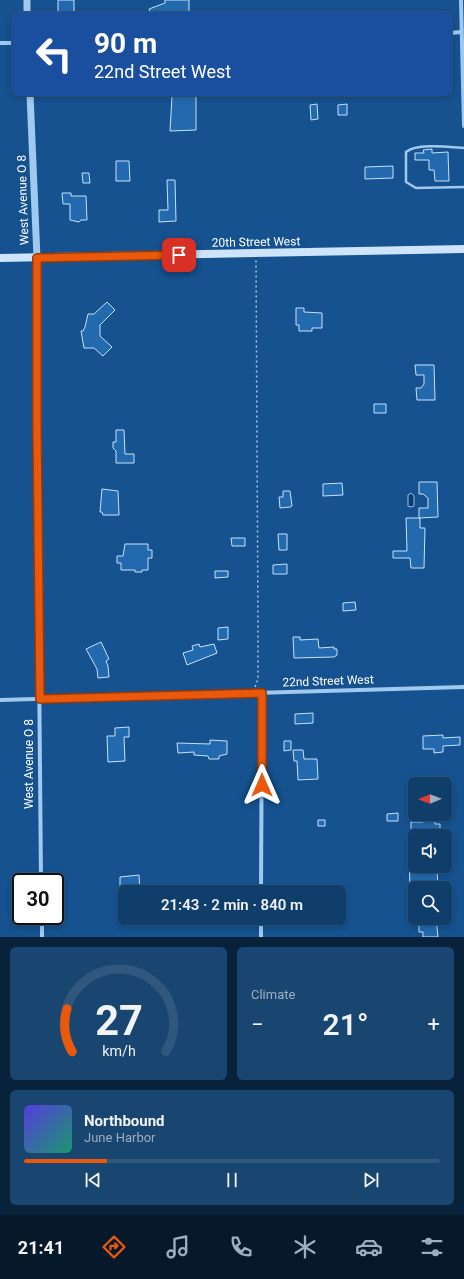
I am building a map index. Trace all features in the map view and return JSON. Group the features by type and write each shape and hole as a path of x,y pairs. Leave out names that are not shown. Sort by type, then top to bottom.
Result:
{"main road":[{"name":"20th Street West","path":"0,258 464,249"}],"street":[{"path":"27,0 27,12"},
{"path":"461,0 464,126"},
{"path":"452,33 462,32"},
{"path":"0,43 12,43"},
{"name":"West Avenue O 8","path":"30,96 37,258 41,873"},
{"name":"22nd Street West","path":"0,700 464,687"},
{"path":"261,885 262,693"},
{"path":"42,925 42,937"},
{"path":"261,925 261,937"}],"lane":[{"path":"464,148 447,146 411,148 406,152 405,168 406,182 416,188 464,187"}],"path":[{"path":"253,694 258,679 255,254"}],"water":[{"path":"411,493 414,496 414,506 411,507 408,506 408,495"}],"building":[{"path":"58,0 74,0 74,12 58,12"},
{"path":"165,0 189,0 189,12 150,12 149,9 165,3"},
{"path":"172,96 196,96 196,130 170,131"},
{"path":"317,104 318,119 311,120 310,105"},
{"path":"347,104 347,115 338,115 338,105"},
{"path":"432,149 432,153 448,152 449,181 435,181 434,170 429,170 429,160 415,160 415,153 424,153 423,150"},
{"path":"116,161 129,161 130,181 116,181"},
{"path":"393,166 393,178 365,179 365,167"},
{"path":"82,173 89,173 90,183 83,183"},
{"path":"167,180 175,180 176,221 159,222 159,210 168,210"},
{"path":"62,193 71,193 71,196 86,196 87,220 81,220 79,222 70,220 70,204 63,204"},
{"path":"107,302 115,310 100,325 100,336 112,347 103,356 94,348 84,348 81,331 83,331 85,327 88,314 94,314"},
{"path":"296,308 304,308 304,312 322,313 322,328 312,328 312,331 299,331 299,325 296,325"},
{"path":"415,365 434,365 435,400 417,400 416,388 421,388 424,384 424,375 416,375"},
{"path":"374,404 386,404 386,413 374,413"},
{"path":"116,430 124,430 125,454 134,454 134,463 116,463 116,451 113,448 113,442 116,442"},
{"path":"419,482 437,482 438,517 419,518 419,508 428,508 428,498 423,494 419,494"},
{"path":"342,483 343,495 323,496 323,484"},
{"path":"102,489 118,491 119,515 103,515 102,512 100,512"},
{"path":"283,491 290,491 292,506 280,508 279,497 283,497"},
{"path":"406,518 420,518 420,528 425,528 424,568 411,568 410,558 393,558 393,551 407,551"},
{"path":"278,534 287,534 287,550 279,550"},
{"path":"231,538 245,538 245,546 232,546"},
{"path":"125,544 148,544 148,550 152,550 152,558 148,558 148,570 135,572 135,570 121,570 121,563 117,563 117,556 123,556"},
{"path":"287,564 287,574 273,574 273,565"},
{"path":"215,571 228,571 228,577 215,578"},
{"path":"355,602 356,610 343,611 343,603"},
{"path":"228,627 228,639 218,640 218,628"},
{"path":"293,637 300,637 300,640 318,639 319,648 334,647 334,649 337,649 337,655 334,657 294,658"},
{"path":"101,642 109,659 106,661 109,677 98,678 97,669 86,649"},
{"path":"199,644 200,647 214,644 217,653 187,665 183,653 193,650 192,646"},
{"path":"313,713 313,723 295,724 295,714"},
{"path":"129,727 129,737 124,737 125,761 108,762 107,736 115,736 115,728"},
{"path":"443,735 443,738 460,737 460,745 443,746 443,752 434,753 434,749 423,749 423,736"},
{"path":"210,740 227,741 227,754 219,756 219,759 209,759 208,756 194,755 194,752 178,753 177,743 210,744"},
{"path":"284,741 291,741 291,750 284,751"},
{"path":"293,750 303,750 304,759 317,759 318,779 298,780 297,761 294,761"},
{"path":"398,813 398,821 387,821 387,814"},
{"path":"318,820 325,820 325,826 318,826"},
{"path":"435,821 435,824 440,824 440,829 411,829 411,822"},
{"path":"410,873 437,873 438,881 410,881"},
{"path":"139,875 140,885 120,885 120,877"},
{"path":"419,925 437,925 438,937 423,937 423,932 419,932"}],"route":[{"path":"179,255 37,258 40,699 262,693 262,785"}]}
